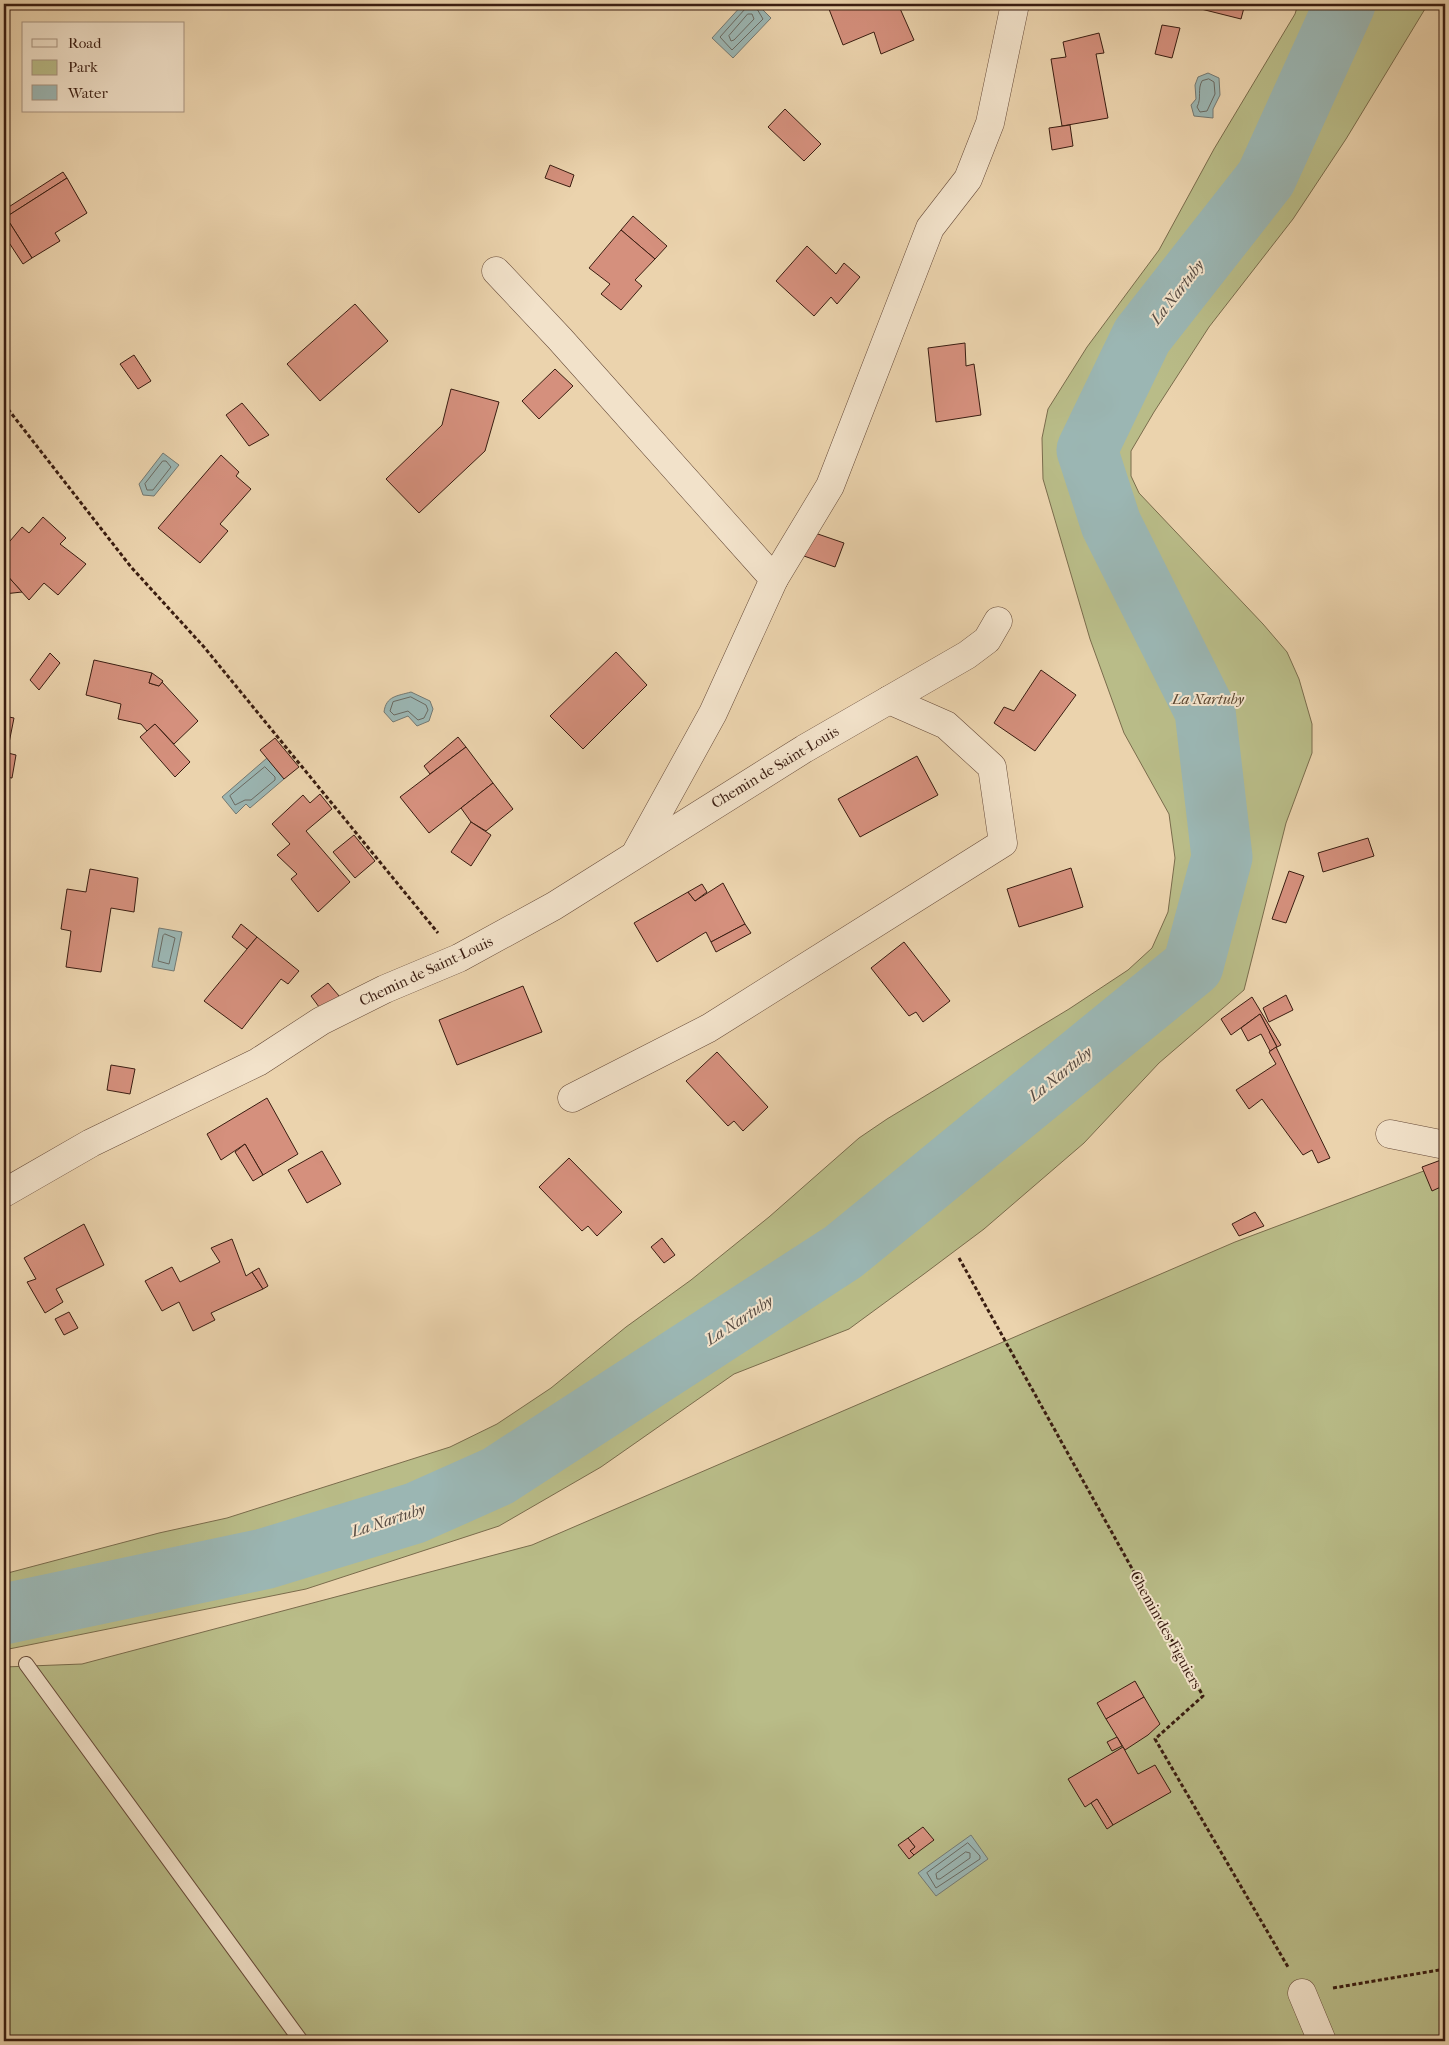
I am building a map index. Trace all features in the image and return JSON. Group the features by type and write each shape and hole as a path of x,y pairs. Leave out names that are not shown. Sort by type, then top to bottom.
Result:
{"street":[{"path":"635,854 713,713 774,579 830,486 930,228 968,179 990,123 1014,4"},
{"path":"496,272 566,346 774,579"},
{"name":"Chemin de Saint-Louis","path":"4,1193 91,1143 258,1062 321,1021 385,989 459,958 554,906 796,754 967,655 987,640 998,621"},
{"path":"572,1098 709,1028 1003,843 992,767 946,725 890,700"},
{"path":"1390,1134 1445,1145"},
{"path":"1302,1993 1322,2041"}],"lane":[{"path":"26,1664 301,2041"}],"path":[{"path":"4,404 131,567 204,647 459,958"},
{"name":"Chemin des Figuiers","path":"960,1258 1203,1696 1155,1739 1302,1993"},
{"path":"1302,1993 1445,1969"}],"green space":[{"name":"La Nartuby","path":"1298,4 1428,4 1346,139 1293,219 1209,327 1131,451 1131,476 1139,493 1263,624 1287,652 1299,679 1312,724 1312,753 1286,823 1244,990 1159,1063 1084,1143 984,1229 849,1329 734,1374 601,1467 499,1526 306,1589 4,1650 4,1574 159,1533 227,1518 450,1447 497,1424 551,1388 626,1327 691,1280 769,1217 859,1138 887,1119 1069,1009 1128,970 1152,948 1168,912 1175,858 1169,814 1124,733 1090,639 1043,479 1042,438 1048,409 1087,347 1159,250 1214,149 1295,14"},
{"path":"1445,1163 1445,2041 4,2041 4,1667 82,1664 532,1545 1235,1242"}],"water":[{"path":"743,4 757,4 771,18 733,58 712,38"},
{"path":"1208,73 1219,78 1220,95 1213,109 1213,118 1194,116 1191,105 1196,99 1195,85 1198,77"},
{"path":"163,453 179,465 154,496 143,495 139,484"},
{"path":"411,692 430,701 433,709 429,721 417,726 408,716 393,722 384,712 387,703 397,696"},
{"path":"267,758 284,779 250,808 246,804 236,814 222,797"},
{"path":"159,928 182,932 174,971 152,967"},
{"path":"971,1835 988,1859 936,1896 918,1873"}],"building":[{"path":"827,4 898,4 914,40 881,54 874,32 843,45"},
{"path":"1198,4 1245,4 1241,19 1197,8"},
{"path":"1162,25 1180,28 1172,58 1155,54"},
{"path":"1099,33 1104,53 1096,54 1108,118 1062,126 1051,59 1066,57 1063,42"},
{"path":"785,109 821,144 804,161 768,127"},
{"path":"1070,125 1073,146 1052,150 1049,128"},
{"path":"550,165 574,175 570,187 545,178"},
{"path":"63,172 67,178 6,217 4,210"},
{"path":"67,178 87,213 55,233 60,241 32,258 6,217"},
{"path":"633,216 667,246 655,259 621,230"},
{"path":"6,217 32,258 23,264 4,235"},
{"path":"621,230 655,259 635,280 642,286 621,310 601,294 610,284 589,268"},
{"path":"807,246 836,274 844,263 860,277 837,304 831,297 814,316 776,281"},
{"path":"355,304 388,341 320,401 287,364"},
{"path":"965,343 966,366 974,364 981,415 936,422 928,348"},
{"path":"134,355 151,381 138,389 120,364"},
{"path":"555,369 573,386 539,419 522,401"},
{"path":"451,389 499,402 485,451 419,513 386,479 442,425"},
{"path":"242,403 269,435 249,446 226,415"},
{"path":"221,455 239,472 236,476 251,489 220,524 228,531 200,563 158,528"},
{"path":"43,517 66,538 60,544 86,564 58,595 44,583 29,600 4,572 4,548 22,527 29,533"},
{"path":"812,532 844,543 835,567 804,556"},
{"path":"4,572 22,592 4,594"},
{"path":"616,652 647,685 583,749 550,716"},
{"path":"50,653 60,663 39,690 30,680"},
{"path":"94,660 152,673 149,683 159,686 162,682 198,721 174,744 155,724 147,731 141,724 118,719 121,704 86,695"},
{"path":"1041,670 1076,695 1035,751 994,723 1004,707 1014,711"},
{"path":"152,673 163,681 159,686 149,683"},
{"path":"4,716 14,718 7,753 4,752"},
{"path":"155,724 190,762 175,777 140,737"},
{"path":"458,737 466,747 430,774 424,766"},
{"path":"275,738 299,767 284,779 260,750"},
{"path":"466,747 493,783 429,833 400,797"},
{"path":"4,752 16,755 12,778 4,777"},
{"path":"917,756 938,795 860,837 838,799"},
{"path":"493,783 513,809 486,831 471,822 461,808"},
{"path":"320,794 332,809 306,831 350,882 318,912 291,879 297,874 277,855 290,844 272,824 303,795 310,803"},
{"path":"471,822 491,835 471,866 451,852"},
{"path":"354,835 375,861 355,878 333,852"},
{"path":"1368,838 1374,856 1323,872 1318,853"},
{"path":"1071,868 1083,907 1019,927 1007,889"},
{"path":"90,869 138,878 134,912 111,908 101,972 66,967 71,931 61,929 67,889 86,892"},
{"path":"1289,871 1304,876 1286,923 1272,919"},
{"path":"723,883 745,924 711,942 706,932 657,962 634,923 688,892 695,901"},
{"path":"702,884 707,892 695,901 688,892"},
{"path":"241,924 257,937 247,949 232,937"},
{"path":"745,924 751,933 716,952 711,942"},
{"path":"257,937 299,971 288,984 281,979 242,1029 204,1001"},
{"path":"904,942 950,1001 923,1022 916,1012 909,1016 871,968"},
{"path":"328,983 340,997 322,1011 311,996"},
{"path":"523,986 542,1032 457,1065 439,1020"},
{"path":"1286,995 1293,1010 1269,1022 1263,1008"},
{"path":"1252,997 1281,1045 1277,1047 1260,1014 1231,1035 1221,1019"},
{"path":"1260,1014 1277,1047 1270,1051 1261,1034 1248,1041 1241,1028"},
{"path":"1276,1047 1330,1158 1318,1163 1312,1150 1303,1155 1262,1099 1249,1109 1236,1090 1276,1064 1269,1052"},
{"path":"717,1052 768,1107 743,1131 734,1121 728,1126 686,1081"},
{"path":"111,1065 135,1069 130,1094 107,1090"},
{"path":"267,1098 298,1154 263,1175 245,1144 221,1160 207,1134"},
{"path":"245,1144 263,1175 253,1181 235,1152"},
{"path":"322,1151 341,1184 307,1203 288,1170"},
{"path":"569,1158 622,1212 597,1236 588,1226 582,1231 539,1187"},
{"path":"1441,1160 1443,1164 1445,1163 1445,1185 1432,1191 1422,1167"},
{"path":"1255,1212 1264,1226 1239,1236 1232,1224"},
{"path":"84,1224 104,1265 56,1289 63,1302 45,1313 27,1282 36,1279 24,1258"},
{"path":"662,1238 675,1255 664,1263 651,1247"},
{"path":"232,1239 246,1276 252,1272 263,1289 211,1313 215,1320 193,1331 179,1302 162,1311 145,1281 172,1267 180,1282 220,1262 211,1248"},
{"path":"259,1268 268,1286 263,1289 252,1272"},
{"path":"69,1312 78,1328 64,1335 55,1319"},
{"path":"1135,1681 1144,1697 1106,1719 1097,1703"},
{"path":"1144,1697 1160,1724 1148,1735 1125,1750 1106,1719"},
{"path":"1117,1737 1122,1746 1112,1751 1107,1742"},
{"path":"1123,1747 1138,1774 1155,1765 1171,1792 1113,1825 1097,1799 1085,1807 1068,1779"},
{"path":"1097,1799 1113,1825 1107,1829 1091,1803"},
{"path":"923,1827 934,1840 914,1855 910,1851 915,1847 908,1838"},
{"path":"908,1838 915,1847 910,1851 914,1855 909,1859 898,1845"}],"waterway":[{"name":"La Nartuby","path":"4,1614 264,1559 415,1513 498,1476 843,1252 1193,966 1222,857 1205,711 1111,524 1087,450 1142,336 1266,178 1345,4"}]}
